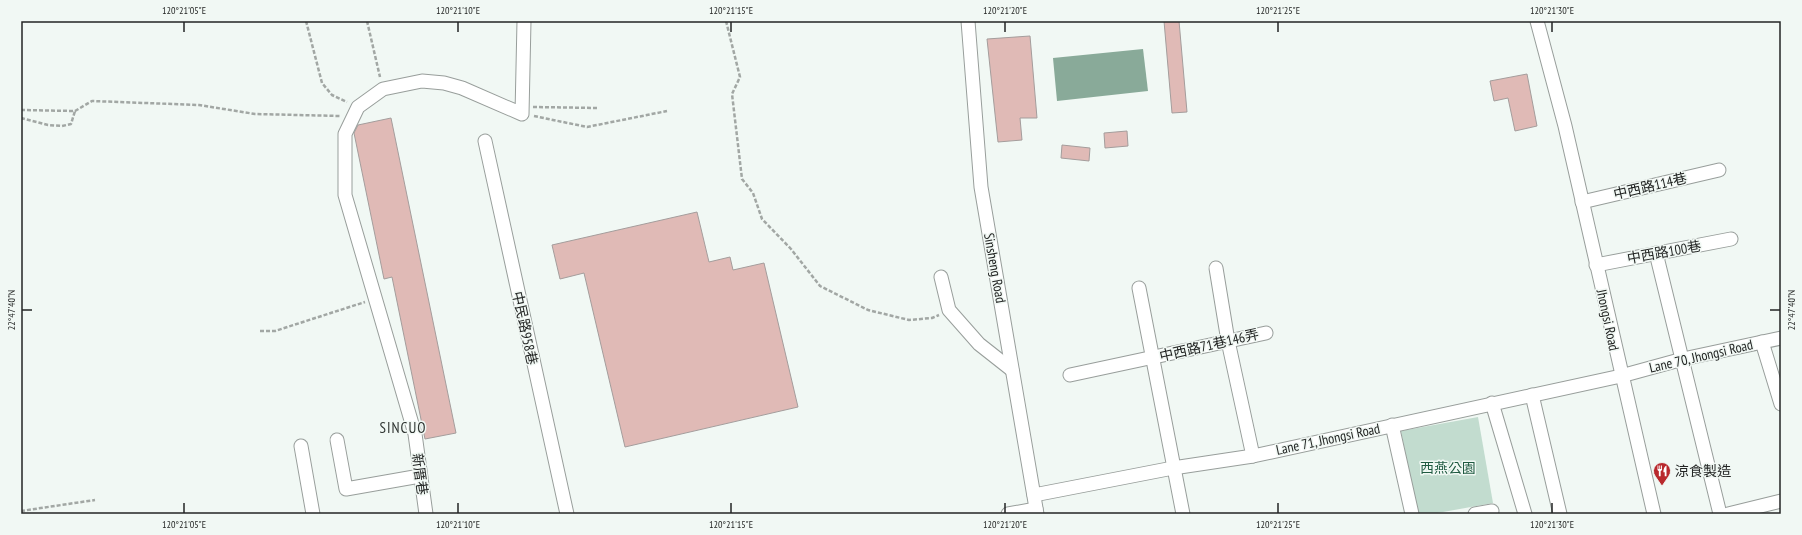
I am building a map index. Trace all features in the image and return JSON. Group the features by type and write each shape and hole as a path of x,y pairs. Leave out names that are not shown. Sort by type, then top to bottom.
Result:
{"street":[{"path":"355,112 383,89 422,81 444,83 462,88 522,110 524,21"},
{"name":"Sinsheng Road","path":"968,21 981,187 1036,511"},
{"name":"Jhongsi Road","path":"1537,21 1564,126 1654,514"},
{"name":"新厝巷","path":"355,112 345,134 345,195 377,298 415,434 426,514"},
{"name":"中民路958巷","path":"485,141 566,514"},
{"name":"中西路114巷","path":"1582,202 1719,170"},
{"name":"中西路100巷","path":"1596,264 1731,240"},
{"path":"1656,253 1684,359 1720,514"},
{"path":"1216,268 1228,341 1253,456"},
{"path":"941,277 949,310 979,344 1012,370"},
{"name":"中西路71巷146弄","path":"1139,288 1183,514"},
{"name":"中西路71巷146弄","path":"1070,375 1266,332"},
{"name":"Lane 70, Jhongsi Road","path":"1621,376 1684,359 1781,338"},
{"path":"1762,342 1780,398"},
{"name":"Lane 71, Jhongsi Road","path":"1034,495 1173,468 1253,456 1621,376"},
{"path":"1532,395 1560,514"},
{"path":"1492,404 1525,514"},
{"path":"1392,425 1412,514"},
{"path":"337,440 346,489 420,476"},
{"path":"301,446 313,514"},
{"path":"1728,514 1781,502"},
{"path":"1008,514 1036,511"},
{"path":"1475,514 1492,511"}],"path":[{"path":"306,21 322,83 332,95 355,112"},
{"path":"367,21 383,89"},
{"path":"726,21 740,77 732,94 742,179 753,193 762,219 791,250 820,286 868,310 909,320 932,318 949,310"},
{"path":"21,110 75,111 92,101 199,105 255,114 355,112"},
{"path":"522,110 599,108"},
{"path":"522,110 587,127 667,111"},
{"path":"21,118 62,126 71,124 75,111"},
{"path":"260,331 275,331 377,298"},
{"path":"21,511 95,500"}],"green space":[{"name":"西燕公園","path":"1478,417 1493,503 1432,514 1418,514 1401,431"}],"shaded area":[{"path":"1143,49 1148,91 1057,101 1053,58"}],"building":[{"path":"1164,21 1179,21 1187,112 1172,113"},
{"path":"1030,36 1037,118 1020,118 1022,140 998,142 987,39"},
{"path":"1527,74 1537,126 1515,131 1508,98 1494,101 1490,81"},
{"path":"391,118 456,433 425,439 392,277 384,279 354,133 358,125"},
{"path":"1127,131 1128,146 1105,148 1104,133"},
{"path":"1062,145 1090,148 1089,161 1061,158"},
{"path":"697,212 709,262 730,257 733,270 764,263 798,407 625,447 584,273 560,279 552,245"}],"place":[{"name":"涼食製造","path":"1662,486"}],"district":[{"name":"SINCUO","path":"403,428"}]}
